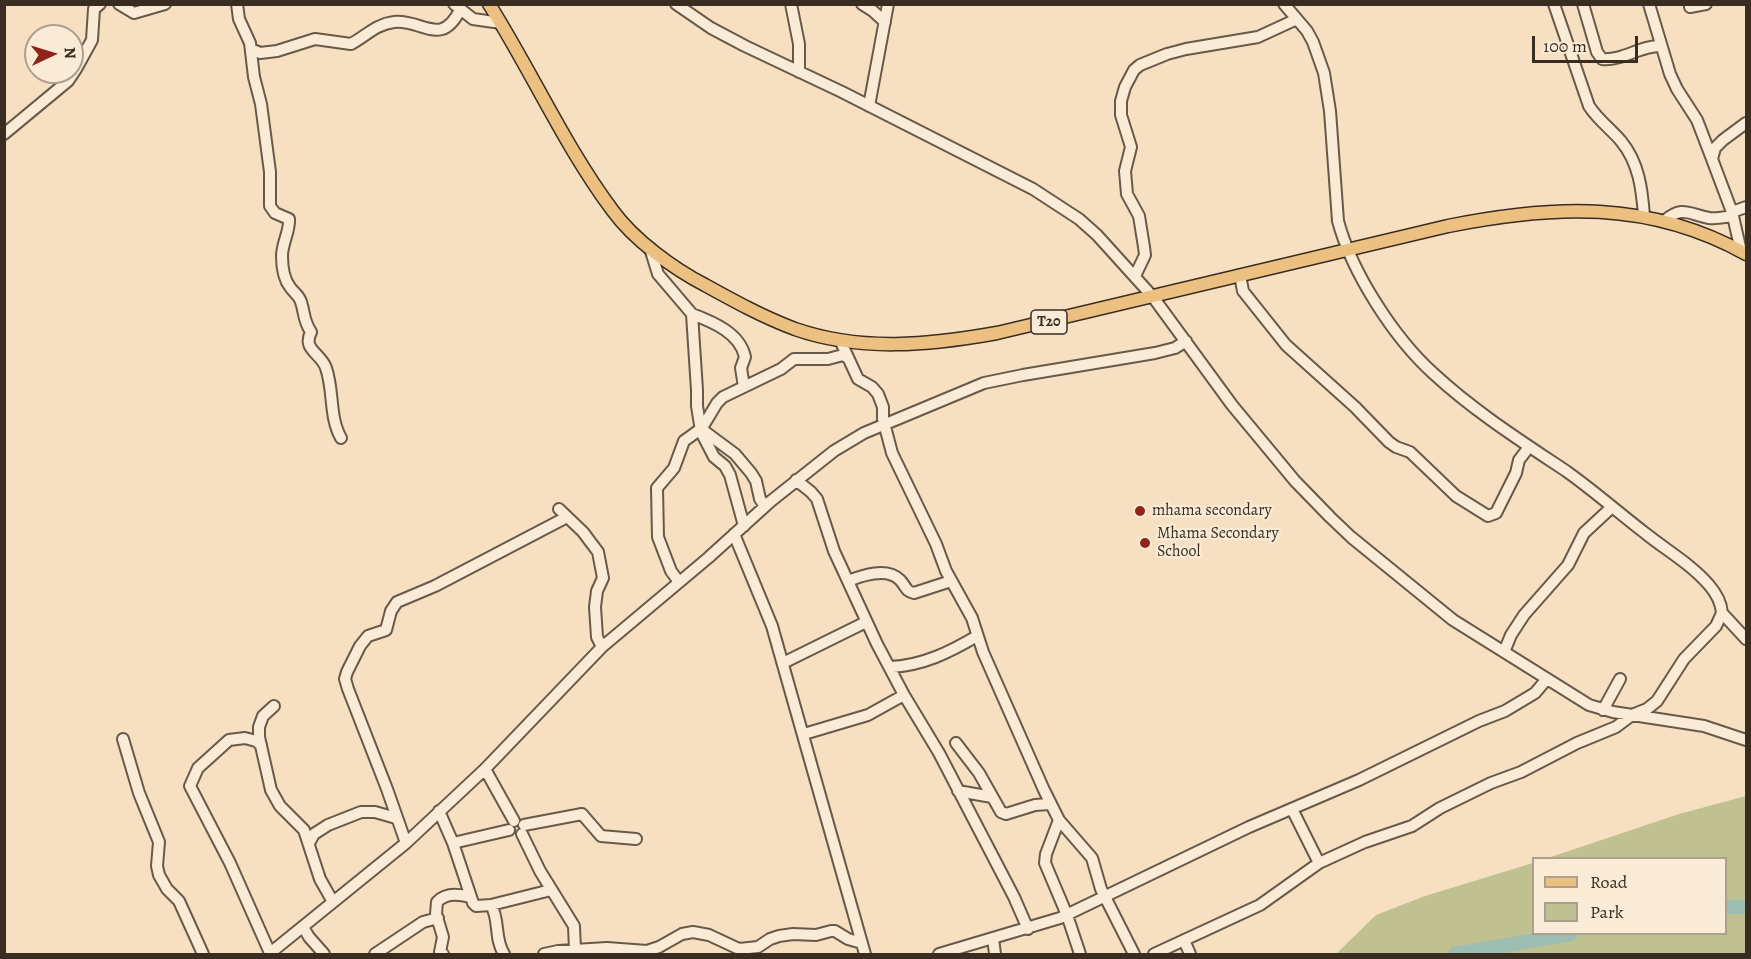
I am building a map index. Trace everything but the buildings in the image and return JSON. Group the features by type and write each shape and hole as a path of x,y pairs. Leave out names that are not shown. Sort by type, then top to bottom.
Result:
{"main road":[{"name":"T20","path":"489,4 583,167 614,213 650,248 691,278 734,302 795,329 840,340 886,344 938,343 1023,328 1448,226 1520,213 1587,210 1644,216 1712,237 1744,252"}],"street":[{"path":"4,134 68,81 92,40 94,9 100,4"},
{"path":"119,4 134,13 139,13 165,4"},
{"path":"237,4 239,19 251,49 254,77 261,104 270,172 270,206 275,213 289,219 290,223 283,243 284,275 301,303 303,319 310,332 308,340 310,350 321,358 327,369 335,425 341,438"},
{"path":"676,4 711,28 1033,189 1062,206 1097,236 1153,297 1232,405 1294,481 1351,537 1461,626 1581,701 1603,710 1704,726 1746,740"},
{"path":"791,4 799,44 799,72"},
{"path":"862,4 885,22"},
{"path":"869,106 888,4"},
{"path":"1284,4 1313,42 1324,73 1330,111 1338,221 1348,250 1362,278 1392,325 1424,364 1459,395 1568,473 1698,574 1717,595 1722,613 1746,639"},
{"path":"1554,4 1589,106 1595,116 1621,141 1636,167 1642,187 1644,216"},
{"path":"1583,4 1597,51 1602,58 1614,58 1650,46 1661,46"},
{"path":"1649,4 1670,74 1697,120 1744,252"},
{"path":"1690,7 1707,4"},
{"path":"251,49 260,53 277,51 315,39 351,44 373,28 391,22 438,30 446,28 455,21 457,7 478,21 501,23"},
{"path":"1135,276 1145,255 1138,216 1127,194 1125,171 1131,147 1121,115 1121,101 1125,87 1134,70 1140,65 1167,54 1258,37 1297,19"},
{"path":"1712,159 1715,148 1746,123"},
{"path":"1664,221 1681,211 1708,218 1732,214 1746,207"},
{"path":"650,248 658,274 692,314 721,327 738,342 745,357 741,368 744,387"},
{"path":"1240,275 1243,291 1282,341 1355,407 1389,442 1410,453 1456,496 1471,506 1488,516 1496,513 1516,473 1520,459 1529,447"},
{"path":"692,314 698,418 714,457 725,466 730,475 744,526"},
{"path":"840,340 858,378 878,394 883,407 884,425 892,453 951,580 972,618 977,636 1050,804 1059,820 1092,858 1104,896 1134,954"},
{"path":"261,745 245,738 229,740 198,768 190,786 230,863 269,954 406,843 485,769 602,647 796,480 848,442 955,394 993,381 1155,353 1175,348 1186,341"},
{"path":"679,582 671,571 658,537 656,495 660,483 674,468 681,446 701,429 720,400 781,369 794,359 828,359 843,355 848,358"},
{"path":"701,429 735,454 751,473 765,507"},
{"path":"796,480 816,499 834,550 866,622 1014,897 1028,929"},
{"path":"1504,652 1511,635 1524,615 1568,565 1584,533 1612,507"},
{"path":"406,843 345,679 360,646 368,636 387,630 391,611 397,602 435,586 563,513 592,542 602,562 603,578 597,591 595,607 597,637 602,647"},
{"path":"734,534 762,600 783,663 865,954"},
{"path":"848,581 874,574 887,574 897,577 908,591 914,593 951,580"},
{"path":"1154,954 1260,905 1319,863 1365,842 1412,826 1440,808 1616,727 1632,715 1647,709 1657,701 1684,659 1712,631 1722,613"},
{"path":"783,663 866,622"},
{"path":"890,667 929,660 977,636"},
{"path":"1603,710 1620,679"},
{"path":"939,954 1028,929 1067,915 1249,827 1359,780 1472,724 1505,711 1529,697 1546,680"},
{"path":"804,734 868,715 904,695"},
{"path":"274,706 261,720 259,737 274,798 299,823 309,843 320,879 333,902"},
{"path":"123,739 136,786 159,842 157,866 159,875 166,889 179,901 203,954"},
{"path":"956,743 979,773 1004,814 1035,805 1050,804"},
{"path":"485,769 551,890 574,926 575,950"},
{"path":"958,791 992,797"},
{"path":"1292,809 1319,863"},
{"path":"439,811 453,843 470,897 476,906 491,905 551,890"},
{"path":"309,843 314,834 328,825 362,813 375,812 396,818"},
{"path":"453,843 582,814 601,837 636,839"},
{"path":"1059,820 1046,854 1045,863 1067,915 1080,954"},
{"path":"443,954 440,952 443,937 435,905 440,898 458,895 470,897"},
{"path":"491,905 497,916 500,947 504,954"},
{"path":"375,954 423,922 438,918"},
{"path":"303,927 322,954"},
{"path":"544,954 558,951 620,948 647,951 682,934 693,932 709,935 739,949 758,947 770,939 785,935 816,935 831,931 862,943"},
{"path":"993,938 995,954"},
{"path":"1184,940 1190,954"}],"green space":[{"path":"1746,796 1746,954 1336,954 1376,915 1425,896 1532,863 1532,935 1727,935 1727,857 1551,857 1679,814"}],"waterway":[{"path":"1727,907 1746,907"},
{"path":"1455,954 1565,935"}],"place":[{"name":"mhama secondary","path":"1140,511"},
{"name":"Mhama Secondary School","path":"1145,543"}]}
